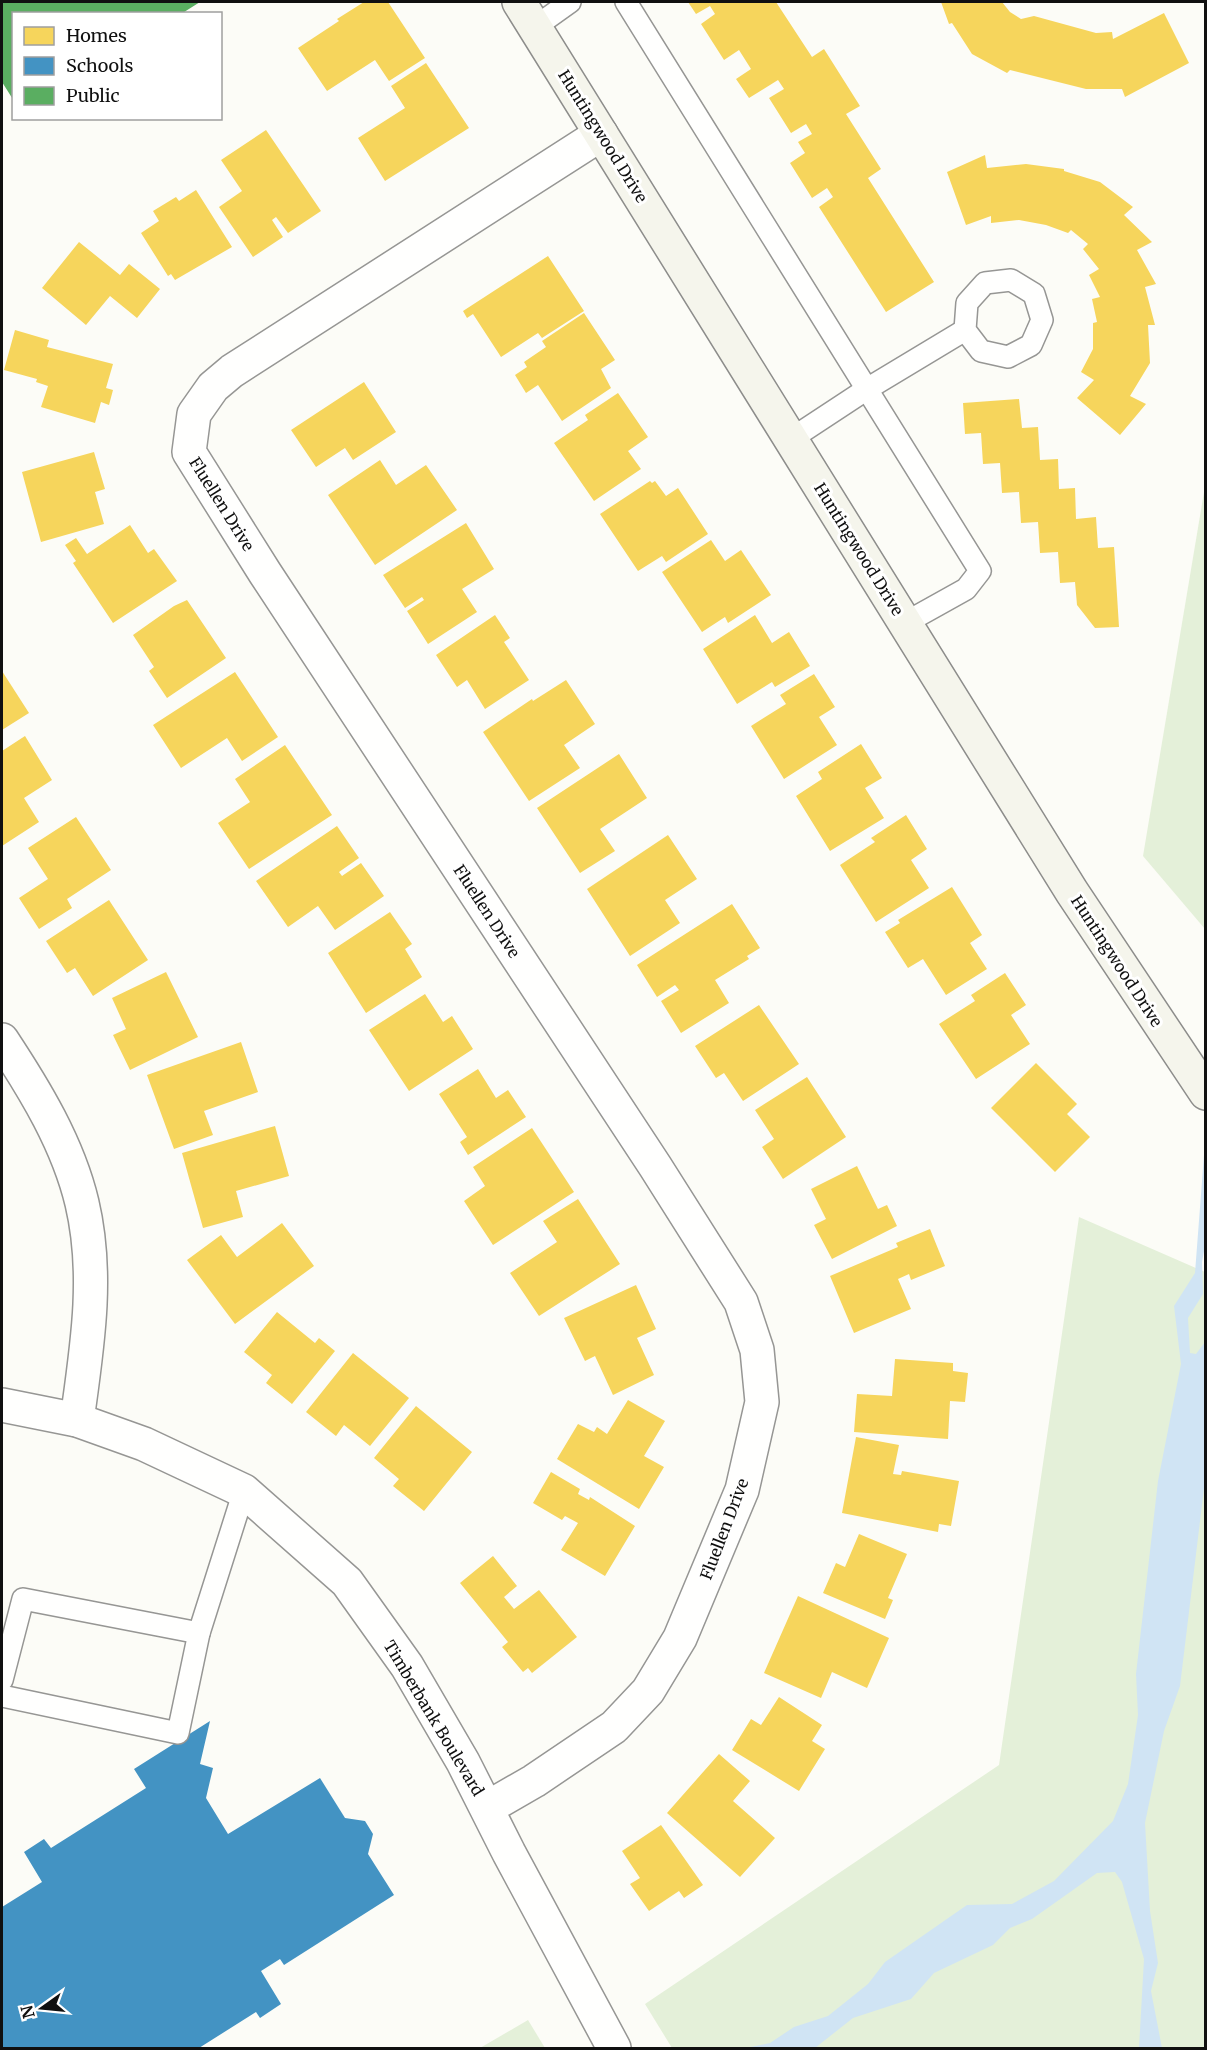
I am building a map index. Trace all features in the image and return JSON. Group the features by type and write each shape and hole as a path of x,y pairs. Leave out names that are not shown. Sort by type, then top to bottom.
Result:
{"street":[{"name":"Huntingwood Drive","path":"527,14 1072,892 1206,1093"},
{"name":"Fluellen Drive","path":"487,1808 614,1727 648,1691 675,1647 742,1490 762,1402 757,1350 741,1302 655,1166 265,573 189,452 194,414 213,387 232,371 601,134"},
{"path":"2,1040 30,1082 68,1158 82,1203 91,1281 86,1354 77,1420"},
{"name":"Timberbank Boulevard","path":"2,1405 77,1420 144,1444 244,1491 347,1582 407,1665 463,1762 615,2049"}],"lane":[{"path":"527,14 570,2"},
{"path":"626,2 980,571 966,589 905,623"},
{"path":"791,439 867,389 965,330"},
{"path":"2,1696 177,1733 199,1633 244,1491"},
{"path":"2,1680 23,1599 199,1633"}],"green space":[{"path":"1205,486 1206,929 1143,856"},
{"path":"1079,1217 1205,1272 1205,2048 672,2048 645,2004 999,1765"},
{"path":"528,2020 545,2048 480,2048"}],"water":[{"path":"1205,1142 1206,1240 1202,1262 1203,1294 1188,1318 1190,1353 1196,1354 1205,1342 1205,1480 1180,1686 1164,1731 1145,1823 1150,1911 1158,1963 1151,1991 1162,2048 1139,2048 1144,1959 1122,1882 1115,1872 1097,1873 1032,1919 1010,1928 993,1945 934,1973 911,1999 853,2018 815,2048 746,2048 770,2043 794,2027 828,2016 868,1984 885,1962 967,1905 1012,1904 1054,1881 1113,1821 1128,1784 1138,1715 1136,1674 1158,1481 1181,1364 1174,1306 1195,1273"}],"building: Homes":[{"path":"364,2 388,2 425,58 389,81 375,60 327,91 298,48"},
{"path":"688,2 776,2 812,57 824,49 860,106 846,114 881,169 868,178 934,282 886,312 819,207 833,197 827,188 812,198 790,163 805,153 798,142 812,134 806,124 791,133 769,98 784,89 778,80 749,98 736,79 751,69 739,50 724,60 701,24 715,14 710,6 696,14"},
{"path":"941,2 1002,2 1010,12 1021,19 1034,16 1096,33 1112,32 1113,39 1164,13 1189,63 1125,97 1122,89 1086,89 1010,70 1007,73 972,54 952,23 949,24"},
{"path":"426,63 469,128 385,181 358,138 405,108 391,86"},
{"path":"266,130 321,211 288,233 276,217 272,220 283,237 253,257 219,207 242,191 221,160"},
{"path":"985,155 987,168 1026,164 1064,169 1064,171 1100,182 1133,207 1124,215 1152,242 1137,250 1156,284 1145,287 1155,325 1148,325 1150,363 1130,396 1146,404 1120,435 1077,398 1094,380 1081,372 1093,349 1093,323 1097,322 1092,299 1100,297 1089,275 1099,269 1083,249 1088,244 1071,230 1068,233 1046,225 1019,220 991,223 991,216 966,225 947,172"},
{"path":"196,190 232,247 175,280 171,274 168,276 141,233 159,221 153,211 176,197 179,201"},
{"path":"79,242 120,275 129,264 160,289 137,318 110,296 86,325 42,288"},
{"path":"548,256 584,311 542,338 538,333 501,357 473,314 467,318 463,311"},
{"path":"584,313 615,360 601,369 611,388 562,421 538,385 526,393 515,375 527,367 524,362 546,347 542,341"},
{"path":"15,330 49,340 47,347 113,364 106,388 113,390 109,405 101,402 95,423 41,407 48,386 36,382 37,379 4,370"},
{"path":"364,382 396,432 353,460 345,448 316,467 291,430"},
{"path":"618,393 648,437 628,451 641,469 594,501 554,443 588,420 585,415"},
{"path":"1019,399 1022,428 1038,427 1040,460 1058,459 1059,489 1075,488 1076,519 1096,517 1098,548 1114,547 1119,627 1095,628 1077,605 1075,582 1060,583 1058,552 1040,553 1038,522 1021,523 1019,492 1002,493 1000,463 983,464 981,433 965,434 963,403"},
{"path":"94,452 105,489 95,492 104,524 41,542 22,472"},
{"path":"380,460 396,485 426,465 457,510 375,565 328,495"},
{"path":"650,481 652,483 655,481 666,496 678,488 708,534 666,562 662,556 638,571 600,514"},
{"path":"466,523 494,569 462,589 477,612 428,644 407,611 424,600 422,597 405,608 383,575"},
{"path":"130,525 148,553 154,549 177,581 113,623 73,563 76,561 65,545 76,538 87,554"},
{"path":"711,540 725,561 741,550 771,595 728,623 725,617 702,632 662,572"},
{"path":"187,600 226,658 167,698 149,671 154,667 133,635 174,606"},
{"path":"495,615 510,638 504,642 529,680 485,709 467,680 457,687 436,655"},
{"path":"755,615 772,643 789,632 810,666 775,687 772,682 737,704 703,649"},
{"path":"2,671 29,713 2,730"},
{"path":"235,672 278,737 242,761 227,738 181,768 153,725"},
{"path":"814,674 835,707 819,717 837,745 784,779 751,726 786,704 780,695"},
{"path":"566,680 595,724 564,745 580,768 529,801 483,732 532,699 533,701"},
{"path":"25,736 52,780 24,798 39,822 2,846 2,751"},
{"path":"861,744 882,778 865,788 884,818 830,851 796,796 822,779 818,772"},
{"path":"285,745 332,815 249,869 218,823 250,802 235,779"},
{"path":"619,754 647,798 600,829 615,851 580,873 537,808"},
{"path":"906,815 927,849 911,860 929,888 876,922 840,865 875,842 871,838"},
{"path":"76,817 111,870 67,899 72,908 39,929 19,898 48,879 28,848"},
{"path":"337,826 359,858 339,872 342,876 361,863 384,896 335,930 318,906 288,927 256,881"},
{"path":"668,835 697,879 665,900 680,923 630,956 587,889"},
{"path":"952,887 982,935 970,943 987,969 946,995 923,959 908,968 885,932 900,923 898,920"},
{"path":"109,900 148,960 93,996 75,968 67,973 46,941"},
{"path":"732,904 760,948 747,956 749,959 715,980 729,1003 681,1033 661,1001 679,990 675,985 657,997 637,965"},
{"path":"390,912 412,944 405,949 422,977 366,1013 328,953"},
{"path":"166,972 198,1037 130,1070 113,1035 126,1029 112,998"},
{"path":"1005,973 1026,1005 1011,1015 1030,1044 976,1079 939,1024 975,1001 971,995"},
{"path":"425,994 443,1022 452,1016 473,1049 409,1091 369,1030"},
{"path":"759,1005 799,1064 743,1101 724,1073 716,1078 695,1046"},
{"path":"241,1042 258,1092 204,1111 213,1135 174,1149 147,1075"},
{"path":"1036,1063 1077,1104 1067,1114 1090,1137 1055,1172 991,1108"},
{"path":"478,1069 496,1098 508,1090 526,1117 468,1155 460,1142 467,1137 439,1094"},
{"path":"807,1077 846,1137 783,1179 762,1147 774,1139 755,1110"},
{"path":"275,1126 289,1176 236,1191 243,1217 203,1228 182,1153"},
{"path":"532,1128 574,1192 493,1245 464,1201 485,1186 473,1167"},
{"path":"857,1166 878,1209 887,1205 897,1226 832,1259 814,1225 826,1219 811,1189"},
{"path":"578,1199 620,1264 539,1316 510,1273 557,1242 543,1221"},
{"path":"282,1223 314,1266 235,1324 187,1260 221,1235 237,1257"},
{"path":"930,1229 945,1266 911,1280 909,1274 898,1279 911,1309 854,1333 830,1276 898,1247 896,1243"},
{"path":"636,1285 656,1329 637,1338 654,1375 613,1395 595,1356 585,1361 564,1318"},
{"path":"277,1312 315,1343 319,1338 335,1351 292,1404 266,1383 272,1375 244,1352"},
{"path":"353,1353 409,1398 370,1446 344,1425 336,1436 306,1412"},
{"path":"895,1359 953,1363 953,1371 968,1373 965,1402 950,1401 948,1439 854,1432 857,1394 892,1396"},
{"path":"628,1400 665,1421 644,1456 664,1467 639,1509 557,1459 578,1424 594,1432 597,1427 607,1434"},
{"path":"416,1406 472,1452 424,1511 393,1486 399,1479 374,1458"},
{"path":"856,1437 899,1445 893,1474 901,1475 902,1471 959,1481 951,1526 939,1524 938,1532 842,1513"},
{"path":"551,1472 580,1489 578,1494 589,1500 590,1497 635,1526 605,1576 561,1550 578,1523 565,1516 562,1520 533,1503"},
{"path":"859,1534 907,1554 888,1598 893,1600 885,1619 823,1593 836,1563 845,1567"},
{"path":"493,1556 517,1586 504,1597 514,1609 539,1590 577,1637 532,1673 528,1668 523,1672 502,1647 508,1642 460,1583"},
{"path":"798,1596 889,1638 867,1688 832,1672 821,1698 764,1673"},
{"path":"779,1697 822,1725 812,1741 825,1749 799,1791 732,1750 751,1719 761,1725"},
{"path":"719,1754 750,1781 733,1801 775,1838 740,1877 667,1813"},
{"path":"661,1825 703,1885 684,1898 679,1891 649,1911 630,1884 640,1878 622,1851"}],"building: Schools":[{"path":"210,1721 200,1764 213,1768 206,1798 228,1834 320,1778 345,1818 365,1821 373,1834 368,1854 394,1895 284,1965 280,1959 261,1971 281,2004 260,2018 256,2012 199,2048 2,2048 2,1907 42,1882 24,1852 44,1839 51,1848 146,1788 134,1769"}],"building: Public":[{"path":"2,2 200,2 184,12 12,12 12,98 2,82"}]}
